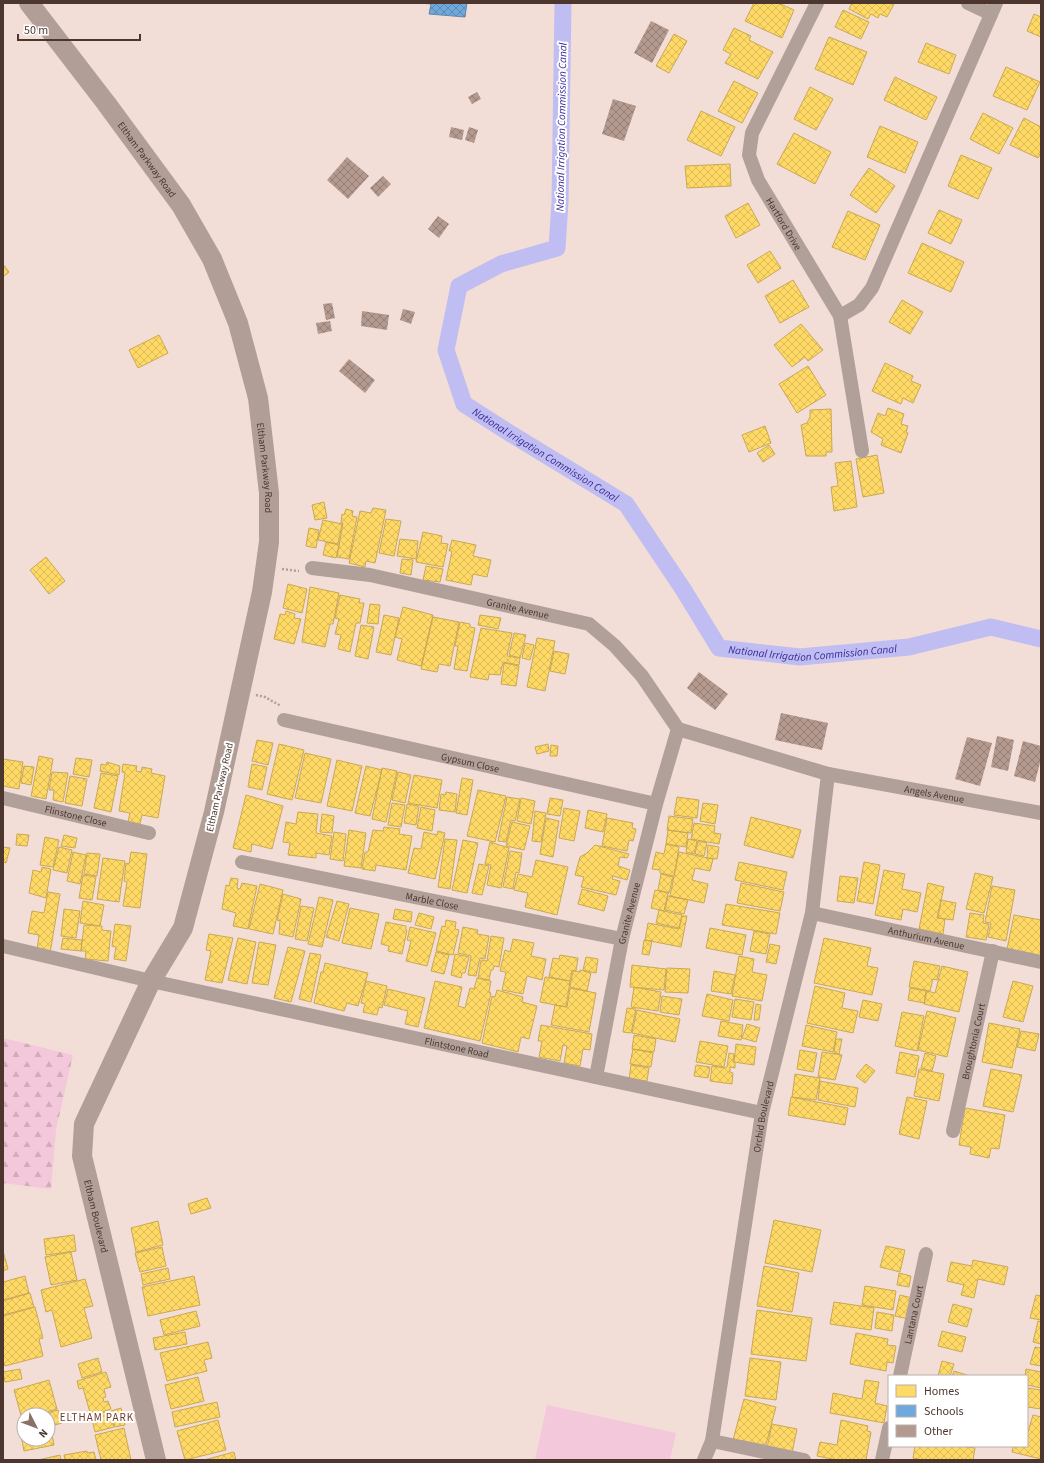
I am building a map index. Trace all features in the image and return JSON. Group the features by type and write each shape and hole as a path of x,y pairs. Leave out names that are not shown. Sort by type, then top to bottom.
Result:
{"street":[{"name":"Eltham Parkway Road","path":"29,3 106,103 181,205 212,259 238,323 258,398 269,493 269,542 262,592 214,812 183,928 151,981"},
{"name":"Hartford Drive","path":"817,3 752,133 749,155 758,180 840,316 862,451"},
{"path":"840,316 859,305 872,288 994,9 968,3"},
{"name":"Granite Avenue","path":"312,568 370,575 589,624 615,646 642,676 678,729 656,804 622,939 596,1077"},
{"name":"Gypsum Close","path":"284,720 656,804"},
{"path":"678,729 828,774"},
{"name":"Angels Avenue","path":"828,774 1041,813"},
{"name":"Orchid Boulevard","path":"704,1460 712,1441 762,1113 812,913 828,774"},
{"name":"Flinstone Close","path":"3,798 149,833"},
{"name":"Marble Close","path":"242,862 622,939"},
{"name":"Anthurium Avenue","path":"812,913 1041,962"},
{"name":"Flintstone Road","path":"3,946 151,981 762,1113"},
{"name":"Broughtonia Court","path":"953,1131 993,951"},
{"name":"Eltham Boulevard","path":"151,981 84,1124 82,1156 156,1460"},
{"name":"Lantana Court","path":"900,1375 926,1254"},
{"path":"882,1460 888,1433"},
{"path":"712,1441 804,1460"}],"path":[{"path":"265,567 299,571 312,568"},
{"path":"240,691 265,697 283,707 286,713 284,720"}],"green space":[{"path":"3,1038 73,1055 56,1130 51,1189 3,1183"},
{"path":"547,1405 676,1433 670,1460 535,1460"}],"building: Homes":[{"path":"754,3 778,3 794,10 782,38 745,21"},
{"path":"852,3 894,4 887,17 880,14 878,18 871,14 868,19 849,9"},
{"path":"843,10 869,22 861,39 835,27"},
{"path":"1034,14 1041,17 1041,37 1027,31"},
{"path":"734,28 751,36 749,40 773,52 758,79 725,63 731,54 723,50"},
{"path":"674,34 687,41 669,73 656,66"},
{"path":"829,37 867,52 853,85 815,69"},
{"path":"926,43 956,55 949,74 918,62"},
{"path":"1006,67 1040,82 1027,110 993,96"},
{"path":"895,77 937,97 926,120 884,100"},
{"path":"734,81 758,93 742,123 718,111"},
{"path":"810,87 833,99 816,130 794,119"},
{"path":"701,111 735,127 721,156 687,140"},
{"path":"983,113 1013,128 999,154 970,139"},
{"path":"1024,118 1041,127 1041,152 1038,158 1010,145"},
{"path":"880,126 918,142 905,173 867,157"},
{"path":"794,133 831,152 815,184 777,164"},
{"path":"961,155 992,168 978,199 948,186"},
{"path":"730,164 731,186 687,188 685,166"},
{"path":"869,168 895,186 876,213 850,195"},
{"path":"748,203 760,225 736,238 725,216"},
{"path":"939,210 962,220 951,244 928,233"},
{"path":"848,211 880,225 865,260 832,247"},
{"path":"922,243 964,262 951,292 908,273"},
{"path":"770,251 781,268 758,283 747,265"},
{"path":"3,264 9,272 3,277"},
{"path":"793,280 809,307 780,323 765,296"},
{"path":"902,300 923,312 910,334 889,322"},
{"path":"801,324 823,350 808,361 805,357 792,367 774,345"},
{"path":"159,335 168,353 138,368 129,350"},
{"path":"885,363 913,376 911,381 921,385 913,403 903,398 901,404 872,391"},
{"path":"808,366 826,395 797,413 779,384"},
{"path":"888,408 904,414 901,424 908,426 906,432 908,433 901,453 881,445 883,439 871,432 878,413 885,416"},
{"path":"831,409 832,452 826,452 826,456 806,456 801,425 807,423 810,417 810,410"},
{"path":"765,426 771,443 749,452 742,435"},
{"path":"769,445 775,454 763,462 757,453"},
{"path":"877,455 884,493 863,497 856,459"},
{"path":"851,461 857,507 834,511 831,487 838,486 835,463"},
{"path":"324,502 327,518 315,520 312,505"},
{"path":"373,508 386,510 375,563 366,561 365,567 349,563 360,511 371,513"},
{"path":"346,509 353,511 352,516 357,517 349,559 337,557 343,523 341,523 342,514 344,515"},
{"path":"386,519 401,521 394,556 379,553"},
{"path":"323,520 342,524 338,544 318,540"},
{"path":"309,528 319,530 316,548 306,546"},
{"path":"423,532 442,536 441,543 448,544 443,567 416,562"},
{"path":"400,539 418,541 416,559 397,556"},
{"path":"452,540 476,545 473,556 491,560 487,577 473,574 471,585 446,580 452,551 449,551"},
{"path":"326,542 339,545 336,558 323,555"},
{"path":"46,557 65,581 49,594 30,570"},
{"path":"402,559 413,560 411,575 400,573"},
{"path":"426,566 443,569 440,582 423,580"},
{"path":"288,584 307,589 302,613 283,608"},
{"path":"310,587 339,593 333,624 330,624 325,647 302,642"},
{"path":"340,595 360,599 359,603 364,603 360,623 356,623 350,652 338,649 341,635 335,634 339,619 335,618"},
{"path":"370,604 380,605 378,624 367,623"},
{"path":"403,607 433,615 421,666 397,660 402,639 395,637"},
{"path":"286,611 295,614 294,618 301,619 294,644 274,639 280,614 285,615"},
{"path":"384,615 399,618 391,655 376,652"},
{"path":"480,615 501,618 498,629 478,625"},
{"path":"433,617 459,622 450,666 439,664 437,672 421,669"},
{"path":"460,622 470,624 470,627 475,628 467,671 454,669 458,646 455,646"},
{"path":"361,625 374,627 368,659 355,656"},
{"path":"481,628 512,633 507,656 520,658 519,665 503,662 500,675 489,674 488,680 470,677"},
{"path":"514,633 526,635 520,658 509,655"},
{"path":"537,638 555,641 545,691 527,687"},
{"path":"525,643 534,645 530,660 522,658"},
{"path":"554,651 569,654 565,674 550,671"},
{"path":"504,663 519,666 516,686 501,684"},
{"path":"257,740 273,743 268,765 252,761"},
{"path":"279,744 304,750 292,800 267,794"},
{"path":"548,744 549,751 537,754 535,747"},
{"path":"551,745 558,746 557,756 550,756"},
{"path":"305,753 331,759 321,803 295,798"},
{"path":"39,756 53,759 46,799 31,796"},
{"path":"76,758 92,760 89,777 73,774"},
{"path":"3,759 23,762 19,789 3,786"},
{"path":"337,760 362,766 352,811 327,806"},
{"path":"107,762 120,766 119,775 100,771 101,764 106,765"},
{"path":"123,764 137,766 136,771 141,772 142,767 152,769 151,773 165,776 158,818 142,815 140,824 128,822 130,813 119,811 125,773 122,772"},
{"path":"252,764 267,767 262,790 248,787"},
{"path":"24,766 34,767 31,785 21,783"},
{"path":"366,766 382,770 370,816 355,813"},
{"path":"382,768 397,771 386,822 372,819"},
{"path":"52,772 68,773 63,802 53,800 54,790 49,790"},
{"path":"398,772 411,775 405,803 392,800"},
{"path":"101,773 118,776 111,812 94,808"},
{"path":"414,775 442,780 437,808 408,803"},
{"path":"70,776 87,779 82,806 65,803"},
{"path":"462,778 473,780 467,815 456,813"},
{"path":"478,790 506,796 495,842 467,836"},
{"path":"446,792 457,794 455,812 439,810 441,794 445,795"},
{"path":"246,795 283,806 272,849 252,844 251,852 233,848"},
{"path":"507,797 520,799 515,821 511,820 506,842 498,841"},
{"path":"677,797 699,800 697,818 674,815"},
{"path":"521,798 535,801 531,824 517,821"},
{"path":"550,798 563,800 560,816 547,814"},
{"path":"392,803 405,805 401,827 388,825"},
{"path":"703,803 718,805 715,824 700,821"},
{"path":"407,804 419,806 416,825 404,823"},
{"path":"421,807 435,810 432,831 417,828"},
{"path":"564,808 580,811 574,841 559,838"},
{"path":"588,810 607,814 603,832 585,828"},
{"path":"535,811 546,813 541,842 532,841"},
{"path":"298,812 318,814 316,833 332,836 329,855 316,853 316,858 288,855 290,843 283,842 286,822 296,824"},
{"path":"322,814 334,816 332,833 320,832"},
{"path":"669,816 693,819 691,833 667,830"},
{"path":"751,817 801,830 793,858 744,845"},
{"path":"546,818 559,821 553,857 540,854"},
{"path":"607,818 633,823 632,828 636,829 633,841 629,840 627,851 602,846"},
{"path":"512,822 530,826 524,850 506,846"},
{"path":"694,823 715,826 714,833 721,834 719,844 691,839"},
{"path":"384,827 400,829 399,834 412,836 406,870 376,865 375,871 362,869 365,852 368,852 373,830 383,831"},
{"path":"349,830 366,833 361,868 344,866"},
{"path":"668,830 688,833 686,847 666,844"},
{"path":"438,831 445,833 435,879 408,873 414,848 421,849 424,832 437,835"},
{"path":"334,832 346,834 343,861 330,859"},
{"path":"17,834 29,835 27,846 16,845"},
{"path":"64,835 77,838 75,848 61,846"},
{"path":"45,837 59,840 53,867 40,865"},
{"path":"445,839 457,840 450,889 438,887"},
{"path":"688,839 697,841 694,854 686,852"},
{"path":"463,840 478,843 467,893 452,890"},
{"path":"698,841 707,843 704,856 695,854"},
{"path":"490,842 509,848 501,888 487,885 491,865 485,864"},
{"path":"666,844 679,847 674,876 660,873 660,870 652,869 656,852 664,854"},
{"path":"595,845 629,854 627,858 620,857 618,866 630,870 627,880 613,876 612,879 620,881 616,895 581,887 584,877 575,875 580,857 587,853"},
{"path":"708,845 719,847 717,859 707,858"},
{"path":"3,847 10,848 6,863 3,862"},
{"path":"59,847 72,850 67,873 53,870"},
{"path":"510,851 522,853 519,873 516,872 513,889 503,887"},
{"path":"73,852 86,855 80,884 67,881"},
{"path":"131,852 147,854 140,908 123,906 127,882 124,881 126,863 129,864"},
{"path":"679,852 713,859 710,871 695,868 692,880 708,884 704,903 670,896"},
{"path":"87,853 100,854 97,876 84,874"},
{"path":"103,858 125,861 119,902 97,899"},
{"path":"536,860 568,867 557,915 525,907 528,893 514,890 518,874 532,877"},
{"path":"739,862 787,872 783,890 735,880"},
{"path":"864,862 880,865 873,904 857,901"},
{"path":"479,864 489,866 482,895 472,893"},
{"path":"42,867 51,869 46,898 29,893 33,870 41,872"},
{"path":"884,870 905,874 902,889 921,893 917,912 903,909 901,920 875,915"},
{"path":"975,873 993,877 984,913 966,909"},
{"path":"661,874 673,877 669,893 658,890"},
{"path":"83,875 96,877 92,900 79,898"},
{"path":"840,876 858,878 854,903 837,901"},
{"path":"231,878 238,879 237,888 240,889 242,883 257,886 248,929 233,926 236,913 222,909 226,885 229,886"},
{"path":"741,883 784,892 780,911 737,903"},
{"path":"928,883 944,887 937,918 945,919 943,934 919,929"},
{"path":"260,884 283,890 273,934 249,929"},
{"path":"992,886 1015,890 1006,941 988,937 991,923 985,922"},
{"path":"582,889 608,896 604,911 578,904"},
{"path":"655,890 668,893 664,911 651,908"},
{"path":"48,892 60,894 50,953 37,950 39,935 28,933 32,911 44,913"},
{"path":"283,894 301,899 293,937 279,934 280,921 277,920"},
{"path":"668,896 688,900 684,914 665,910"},
{"path":"319,897 333,900 322,947 308,944"},
{"path":"941,900 956,903 953,920 938,918"},
{"path":"83,901 104,905 100,926 80,923"},
{"path":"337,901 349,904 339,941 326,937"},
{"path":"726,904 780,913 776,934 722,925"},
{"path":"301,906 314,908 307,941 295,939"},
{"path":"350,908 379,914 371,949 342,943"},
{"path":"64,909 80,911 76,938 61,936"},
{"path":"395,909 412,912 411,922 393,919"},
{"path":"659,910 682,915 679,928 656,923"},
{"path":"419,913 434,917 431,929 415,925"},
{"path":"970,913 984,915 983,923 989,924 986,940 966,937"},
{"path":"1014,915 1041,920 1041,956 1007,949"},
{"path":"682,916 687,916 681,947 645,940 648,923 679,929"},
{"path":"446,920 456,922 455,929 459,930 453,955 436,951 442,926 445,927"},
{"path":"386,922 406,926 407,930 402,954 388,951 389,946 381,944"},
{"path":"115,924 131,926 126,961 114,959 116,947 112,946"},
{"path":"84,925 102,926 102,930 111,931 108,961 85,959 86,951 81,951"},
{"path":"410,927 436,933 427,966 406,961 411,941 407,940"},
{"path":"463,927 478,930 477,934 489,936 485,959 480,958 476,976 468,975 471,956 458,953"},
{"path":"710,928 746,935 742,955 706,948"},
{"path":"754,931 770,934 766,954 750,951"},
{"path":"209,934 233,938 222,983 205,980 211,951 206,950"},
{"path":"491,936 504,938 499,967 494,966 493,970 491,970 489,980 478,978 481,960 487,961"},
{"path":"63,938 82,940 81,951 61,949"},
{"path":"238,938 256,942 247,984 228,980"},
{"path":"824,938 871,948 867,966 878,968 872,995 814,983"},
{"path":"513,939 534,943 531,956 546,959 542,980 527,976 523,994 502,990 506,972 500,971 505,950 510,952"},
{"path":"644,940 652,941 649,955 642,954"},
{"path":"259,942 276,945 268,985 252,983"},
{"path":"770,944 780,946 776,964 766,962"},
{"path":"288,947 305,951 291,1002 274,998"},
{"path":"436,952 449,955 444,974 431,971"},
{"path":"310,953 321,955 311,1002 299,999"},
{"path":"455,954 469,957 465,973 462,973 461,978 451,975"},
{"path":"560,955 578,958 576,971 572,970 570,981 549,977 553,958 559,959"},
{"path":"739,956 754,959 752,972 767,975 762,1001 732,996"},
{"path":"586,957 598,959 596,973 583,970"},
{"path":"914,961 940,966 937,980 933,979 930,991 909,987"},
{"path":"325,963 368,973 358,1006 347,1003 344,1011 314,1003 321,972 323,972"},
{"path":"632,965 666,969 664,990 630,987"},
{"path":"942,966 968,972 959,1012 924,1004 927,991 935,993"},
{"path":"667,968 690,969 688,993 665,992"},
{"path":"580,970 591,973 587,991 570,987 573,971 579,972"},
{"path":"714,971 735,975 731,994 711,991"},
{"path":"545,977 570,981 566,1007 540,1002"},
{"path":"477,978 491,981 489,992 491,993 480,1041 424,1028 435,981 462,987 458,1006 465,1008 470,988 474,989"},
{"path":"366,981 387,986 382,1008 379,1007 377,1015 363,1012 365,1004 361,1003"},
{"path":"1013,981 1033,986 1023,1022 1003,1017"},
{"path":"815,986 845,993 842,1008 858,1011 853,1033 807,1023"},
{"path":"634,987 661,992 658,1011 631,1007"},
{"path":"570,988 596,993 589,1032 551,1025 555,1005 567,1007"},
{"path":"910,988 926,991 924,1003 908,1000"},
{"path":"388,989 425,998 418,1027 405,1024 408,1011 384,1005"},
{"path":"497,990 523,997 522,1002 537,1006 529,1039 521,1037 518,1052 482,1043 492,996 495,997"},
{"path":"707,994 733,1000 729,1021 702,1016"},
{"path":"662,996 682,999 679,1015 660,1012"},
{"path":"735,999 754,1002 751,1020 732,1017"},
{"path":"863,1000 882,1004 878,1021 859,1017"},
{"path":"756,1004 761,1005 759,1020 754,1020"},
{"path":"627,1008 636,1009 631,1033 623,1032"},
{"path":"637,1010 680,1019 675,1042 632,1033"},
{"path":"927,1011 956,1018 947,1057 918,1050"},
{"path":"902,1012 924,1016 917,1051 895,1046"},
{"path":"721,1021 743,1025 741,1040 718,1036"},
{"path":"989,1023 1020,1029 1012,1068 982,1062"},
{"path":"747,1024 760,1028 756,1042 742,1038"},
{"path":"541,1025 592,1034 590,1050 583,1049 580,1066 564,1063 567,1046 563,1045 560,1061 539,1057 542,1041 538,1041"},
{"path":"806,1025 837,1032 833,1052 802,1046"},
{"path":"1021,1031 1039,1034 1035,1051 1017,1047"},
{"path":"634,1035 656,1039 654,1052 632,1049"},
{"path":"836,1039 842,1039 839,1054 834,1053"},
{"path":"700,1041 728,1046 724,1067 696,1062"},
{"path":"736,1044 756,1047 754,1065 734,1062"},
{"path":"633,1049 653,1053 651,1067 630,1064"},
{"path":"800,1050 817,1053 813,1072 797,1069"},
{"path":"822,1052 842,1055 835,1080 818,1077"},
{"path":"900,1052 919,1056 915,1077 896,1073"},
{"path":"729,1053 734,1054 733,1062 735,1063 735,1068 730,1067 730,1072 733,1073 732,1084 710,1081 712,1066 727,1067"},
{"path":"925,1053 936,1056 932,1071 921,1068"},
{"path":"866,1064 875,1071 865,1083 856,1076"},
{"path":"631,1065 649,1068 647,1081 629,1079"},
{"path":"696,1065 710,1067 708,1078 694,1076"},
{"path":"919,1069 944,1074 939,1101 914,1096"},
{"path":"991,1069 1022,1075 1013,1112 983,1106"},
{"path":"795,1074 820,1078 816,1100 792,1097"},
{"path":"820,1081 858,1088 855,1107 818,1100"},
{"path":"791,1097 848,1108 845,1125 788,1115"},
{"path":"907,1097 927,1101 919,1139 899,1134"},
{"path":"965,1108 1005,1115 999,1149 991,1148 989,1158 970,1154 971,1147 959,1145"},
{"path":"207,1198 211,1208 191,1214 188,1204"},
{"path":"774,1220 821,1230 812,1272 765,1263"},
{"path":"158,1221 163,1245 136,1252 131,1228"},
{"path":"74,1235 76,1251 46,1255 44,1239"},
{"path":"886,1246 905,1250 900,1272 880,1267"},
{"path":"162,1247 166,1266 140,1272 135,1253"},
{"path":"3,1251 8,1269 3,1271"},
{"path":"71,1252 77,1280 51,1285 45,1257"},
{"path":"973,1260 1008,1267 1004,1285 978,1279 974,1298 961,1295 964,1285 947,1281 951,1262 972,1266"},
{"path":"764,1266 799,1273 792,1312 757,1306"},
{"path":"168,1268 170,1279 143,1285 141,1274"},
{"path":"899,1273 911,1276 909,1287 897,1285"},
{"path":"25,1276 29,1293 3,1300 3,1282"},
{"path":"194,1276 200,1305 148,1316 142,1287"},
{"path":"85,1279 93,1306 84,1308 92,1338 61,1347 52,1310 46,1312 41,1290"},
{"path":"865,1286 896,1291 893,1310 862,1305"},
{"path":"30,1293 34,1307 3,1315 3,1301"},
{"path":"900,1295 912,1298 908,1319 895,1316"},
{"path":"1036,1295 1041,1296 1041,1320 1030,1318"},
{"path":"834,1302 874,1308 871,1330 830,1324"},
{"path":"953,1304 972,1309 967,1327 948,1322"},
{"path":"35,1307 43,1338 39,1339 43,1356 5,1366 3,1360 3,1316"},
{"path":"757,1310 812,1318 806,1361 751,1354"},
{"path":"196,1311 200,1326 164,1335 160,1320"},
{"path":"877,1312 894,1315 892,1331 875,1328"},
{"path":"1038,1321 1041,1322 1041,1344 1033,1342"},
{"path":"942,1331 966,1337 962,1352 938,1346"},
{"path":"185,1332 187,1344 155,1350 153,1338"},
{"path":"856,1333 888,1339 887,1345 896,1346 893,1363 887,1362 886,1371 850,1364"},
{"path":"208,1342 212,1358 204,1360 207,1371 167,1381 160,1353"},
{"path":"1035,1347 1041,1348 1041,1366 1030,1364"},
{"path":"98,1358 102,1372 82,1378 78,1364"},
{"path":"750,1358 781,1362 776,1400 745,1396"},
{"path":"942,1361 954,1364 950,1375 938,1375"},
{"path":"20,1369 22,1379 5,1382 3,1372"},
{"path":"1026,1369 1041,1372 1041,1388 1028,1385 1028,1375 1025,1375"},
{"path":"954,1371 967,1375 952,1375"},
{"path":"106,1372 111,1387 104,1389 106,1397 103,1398 104,1402 108,1401 111,1409 91,1416 83,1388 79,1389 77,1381"},
{"path":"198,1377 204,1401 171,1409 165,1385"},
{"path":"49,1380 57,1409 56,1407 19,1407 14,1390"},
{"path":"865,1380 879,1382 875,1403 887,1406 884,1423 830,1413 833,1393 862,1399"},
{"path":"1028,1388 1041,1390 1041,1409 1028,1407"},
{"path":"744,1399 776,1407 765,1448 733,1440"},
{"path":"217,1402 220,1417 175,1427 172,1412"},
{"path":"121,1408 125,1425 115,1427 111,1411"},
{"path":"58,1410 62,1423 56,1425 56,1411"},
{"path":"110,1411 114,1427 95,1432 91,1416"},
{"path":"1033,1415 1041,1417 1041,1459 1012,1452 1013,1447 1028,1447 1028,1432"},
{"path":"218,1420 226,1450 185,1460 177,1431"},
{"path":"841,1420 868,1426 867,1431 871,1432 866,1460 837,1460 817,1456 820,1442 837,1445"},
{"path":"772,1424 797,1429 792,1453 767,1448"},
{"path":"124,1428 131,1460 101,1460 95,1435"},
{"path":"23,1447 44,1447 24,1451"},
{"path":"915,1447 975,1448 973,1460 923,1460 913,1458"},
{"path":"87,1451 87,1453 94,1452 96,1460 65,1460 64,1455"},
{"path":"234,1452 236,1460 204,1460"},
{"path":"60,1455 61,1460 38,1460"}],"building: Schools":[{"path":"421,3 467,3 465,17 429,14 431,4"}],"building: Other":[{"path":"651,21 669,30 652,63 634,53"},
{"path":"477,92 481,99 472,104 468,97"},
{"path":"613,99 636,106 624,141 602,134"},
{"path":"451,127 464,130 462,140 449,137"},
{"path":"469,127 478,130 474,143 465,140"},
{"path":"347,157 369,176 348,199 327,180"},
{"path":"383,176 391,184 378,197 370,188"},
{"path":"438,216 449,224 439,238 428,229"},
{"path":"332,303 335,318 326,320 323,304"},
{"path":"403,309 415,312 411,324 400,320"},
{"path":"362,311 389,315 387,330 361,326"},
{"path":"330,321 332,331 318,334 316,323"},
{"path":"349,359 375,380 365,393 339,371"},
{"path":"699,672 728,694 715,710 687,688"},
{"path":"781,713 828,723 822,750 775,740"},
{"path":"997,736 1014,740 1008,771 991,767"},
{"path":"967,737 992,743 980,786 955,779"},
{"path":"1023,741 1041,746 1041,759 1035,782 1014,776"}],"waterway":[{"name":"National Irrigation Commission Canal","path":"563,3 560,202 557,248 501,264 459,286 446,350 464,404 626,504 683,589 719,648 800,657 909,647 991,627 1041,639"}],"district":[{"name":"ELTHAM PARK","path":"97,1417"}]}
